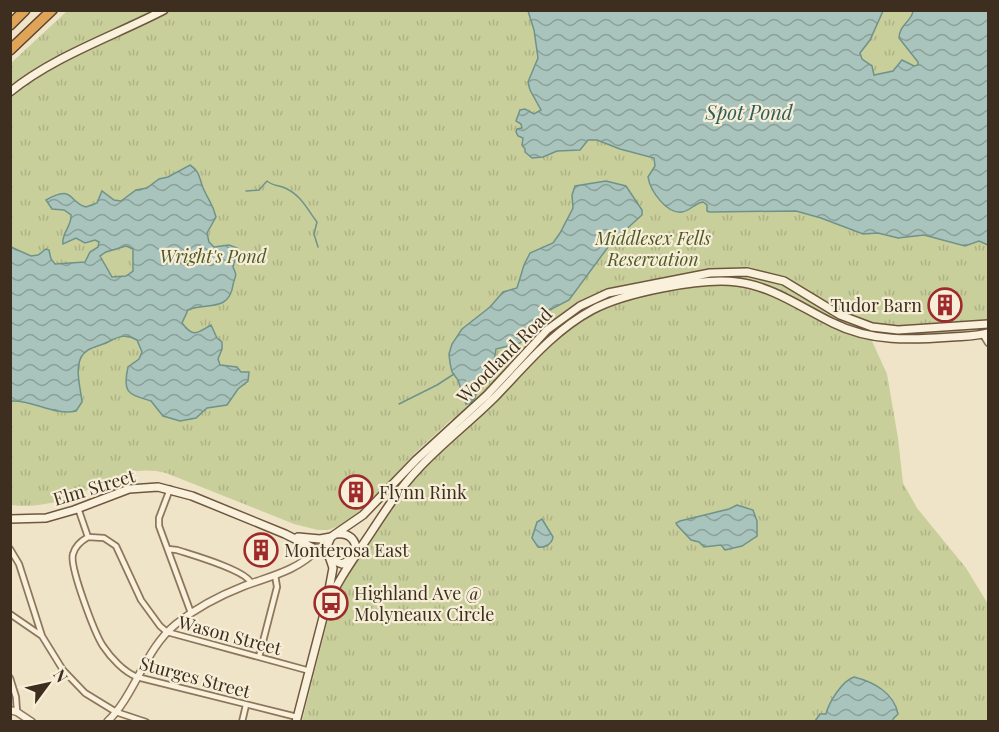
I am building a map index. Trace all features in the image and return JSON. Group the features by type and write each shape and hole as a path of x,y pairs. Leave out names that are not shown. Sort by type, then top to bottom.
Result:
{"highway":[{"path":"10,25 25,10"},
{"path":"10,50 52,10"}],"main road":[{"path":"10,92 32,76 56,63 164,10"},
{"path":"731,271 731,281"},
{"name":"Woodland Road","path":"326,608 335,587 354,556 409,479 546,330 585,303 624,289 731,271 752,272 777,278 840,315 879,328 923,329 988,324"},
{"name":"Woodland Road","path":"333,535 363,515 416,460 469,416 551,339 591,310 618,298 705,282 731,281 767,290 852,332 882,338 930,339 986,334"},
{"path":"806,309 813,298"},
{"name":"Elm Street","path":"10,519 46,518 133,488 151,486 170,489 285,534 318,549 329,557"},
{"path":"297,719 326,608 333,568 329,557 326,544 333,535 341,533 350,536 355,543 354,556 342,564 329,557"},
{"name":"Elm Street","path":"285,534 306,539 333,535"}],"street":[{"path":"986,334 988,343"},
{"path":"170,489 159,521 192,614"},
{"path":"78,508 88,537"},
{"name":"Wason Street","path":"88,537 104,538 116,546 141,600 167,632 310,671"},
{"name":"Sturges Street","path":"88,537 79,543 73,552 74,571 103,647 128,672 137,677 297,719"},
{"path":"10,549 19,564 38,616 42,636 72,681 93,699 116,712 146,722"},
{"path":"168,549 186,553 246,576 251,584"},
{"path":"107,722 116,712 167,632 222,597 297,566 318,549"},
{"path":"174,566 173,560 177,555 186,553"},
{"path":"259,657 277,587 275,575"},
{"path":"10,614 42,636"},
{"path":"10,678 16,697 14,711 32,722"},
{"path":"242,722 246,705"}],"green space":[{"name":"Middlesex Fells Reservation","path":"67,11 988,11 988,337 918,344 872,341 887,374 903,483 917,508 966,568 988,604 988,721 302,721 335,591 402,493 428,464 461,434 452,419 416,452 366,507 342,525 328,530 294,524 166,473 153,471 120,475 54,502 28,506 11,505 10,64"}],"water":[{"name":"Spot Pond","path":"528,11 883,11 870,40 860,53 862,59 872,66 874,75 893,71 902,60 914,66 918,65 899,38 901,30 913,11 988,11 988,245 979,241 965,246 924,235 898,238 878,233 863,234 796,211 709,212 707,205 703,202 685,211 676,212 660,200 649,182 648,177 655,166 654,158 597,140 588,140 580,150 557,151 543,157 532,158 525,152 522,145 523,138 516,132 517,129 522,128 521,124 516,121 520,110 525,109 534,114 541,110 528,82 538,58 534,30"},
{"name":"Wright's Pond","path":"190,165 194,168 216,217 207,233 209,242 214,247 229,245 237,248 233,267 236,276 227,300 215,305 188,310 182,323 193,333 211,325 217,338 222,342 218,359 220,365 237,367 241,372 249,372 248,381 238,389 227,405 207,408 196,418 180,421 163,416 151,401 137,397 127,388 128,367 139,359 142,352 137,340 123,336 88,350 83,355 78,367 82,402 76,411 51,410 26,402 11,401 11,247 31,256 38,255 46,249 49,250 55,264 85,262 90,252 98,247 99,242 95,240 85,243 76,238 63,244 71,215 64,210 52,209 46,200 66,194 86,207 97,203 102,191 114,200 121,201 136,190 147,188 159,179 168,177","holes":["126,246 133,249 133,271 126,276 112,277 100,256"]},
{"path":"606,181 626,186 642,210 642,215 611,243 569,300 542,314 520,343 496,349 492,373 482,381 474,399 466,404 458,380 452,372 449,354 452,344 462,329 490,307 503,292 517,288 530,253 553,243 573,208 572,195 575,186"},
{"path":"737,505 753,510 757,521 757,536 742,546 725,550 721,545 704,547 699,542 691,540 676,523 729,509"},
{"path":"542,519 553,537 548,545 538,547 532,538 537,522"},
{"path":"854,677 876,685 888,694 898,714 893,721 815,721 820,714 826,714 837,692 849,679"}],"waterway":[{"path":"246,191 259,190 267,181 295,194 317,222 314,234 318,247"},
{"path":"399,404 454,374"}],"place":[{"name":"Tudor Barn","path":"945,305"},
{"name":"Flynn Rink","path":"356,492"},
{"name":"Monterosa East","path":"261,550"},
{"name":"Highland Ave @ Molyneaux Circle","path":"331,603"}]}
